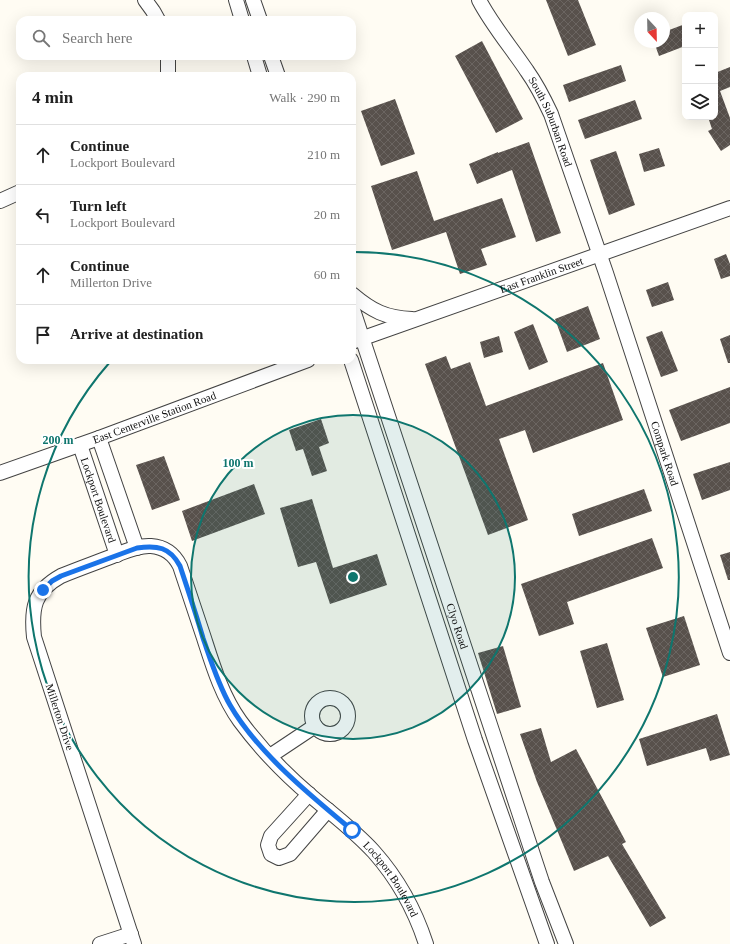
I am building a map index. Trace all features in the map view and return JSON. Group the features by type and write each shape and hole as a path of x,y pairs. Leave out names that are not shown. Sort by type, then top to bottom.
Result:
{"street":[{"path":"145,0 156,16"},
{"path":"236,0 241,16"},
{"path":"253,0 259,16"},
{"name":"South Suburban Road","path":"479,0 486,13 528,72 551,114 600,254"},
{"path":"168,60 168,72"},
{"path":"255,60 259,72"},
{"path":"272,60 277,72"},
{"path":"0,201 16,194"},
{"name":"East Franklin Street","path":"357,340 730,208"},
{"name":"Compark Road","path":"600,254 730,653"},
{"path":"356,297 366,306 379,313 396,318 417,319"},
{"name":"Clyo Road","path":"357,340 542,882 566,944"},
{"name":"East Centerville Station Road","path":"0,473 80,445 297,364"},
{"name":"Clyo Road","path":"352,364 473,732 547,944"},
{"name":"Lockport Boulevard","path":"99,438 137,548 150,546 159,547 175,556 180,566 219,681 230,705 240,720 270,756 309,794 352,830 374,851 386,866 411,906 419,922 426,944"},
{"name":"Lockport Boulevard","path":"80,445 117,555"},
{"name":"Millerton Drive","path":"133,939 34,637 32,619 33,610 37,600 43,590 52,581 61,576 137,548"},
{"path":"270,756 315,726"},
{"path":"309,794 272,836 268,845 271,854 279,858 290,854 328,810"},
{"path":"100,944 133,939"}],"building":[{"path":"546,0 578,0 596,45 568,56"},
{"path":"682,25 682,47 659,56 656,48 670,48 670,30"},
{"path":"482,41 523,119 496,133 455,56"},
{"path":"621,65 626,81 569,102 563,85"},
{"path":"730,67 730,87 720,91 730,118 730,145 721,151 708,131 712,129 709,120 718,120 718,72"},
{"path":"395,99 415,154 381,166 361,111"},
{"path":"635,100 642,119 585,139 578,120"},
{"path":"529,142 561,233 536,242 512,170 477,184 469,164 498,152"},
{"path":"659,148 665,166 644,172 639,154"},
{"path":"616,151 635,205 609,215 590,160"},
{"path":"417,171 434,221 502,198 516,237 481,249 487,265 460,274 446,232 392,250 371,186"},
{"path":"726,254 730,264 730,276 721,279 714,259"},
{"path":"668,282 674,300 652,307 646,290"},
{"path":"588,306 600,339 567,352 555,319"},
{"path":"533,324 548,362 529,370 514,332"},
{"path":"662,331 678,371 661,377 646,337"},
{"path":"730,335 730,363 728,363 720,339"},
{"path":"499,336 503,352 484,358 480,342"},
{"path":"446,356 451,369 470,362 486,406 603,363 623,420 533,453 525,430 499,439 528,520 488,535 425,364"},
{"path":"730,387 730,423 681,441 669,410"},
{"path":"321,419 329,443 319,447 327,471 312,476 303,449 296,451 289,430"},
{"path":"164,456 180,500 152,510 136,465"},
{"path":"730,462 730,490 702,500 693,474"},
{"path":"254,484 265,514 192,541 182,511"},
{"path":"644,489 652,511 579,536 572,514"},
{"path":"312,499 333,568 377,554 387,585 330,604 316,562 298,567 280,508"},
{"path":"652,538 663,568 567,602 574,624 539,636 521,584"},
{"path":"730,552 730,580 728,580 720,555"},
{"path":"684,616 700,665 663,677 646,628"},
{"path":"607,643 624,700 597,708 580,651"},
{"path":"503,646 521,707 497,714 478,653"},
{"path":"717,714 730,755 710,761 706,748 647,766 639,739"},
{"path":"541,728 551,762 576,749 626,842 622,844 666,918 650,927 608,856 574,871 537,782 520,734"}],"route":[{"path":"43,590 52,581 61,576 137,548 150,546 159,547 170,552 175,556 180,566 206,646 230,705 253,738 270,756 309,794 352,830"}]}
